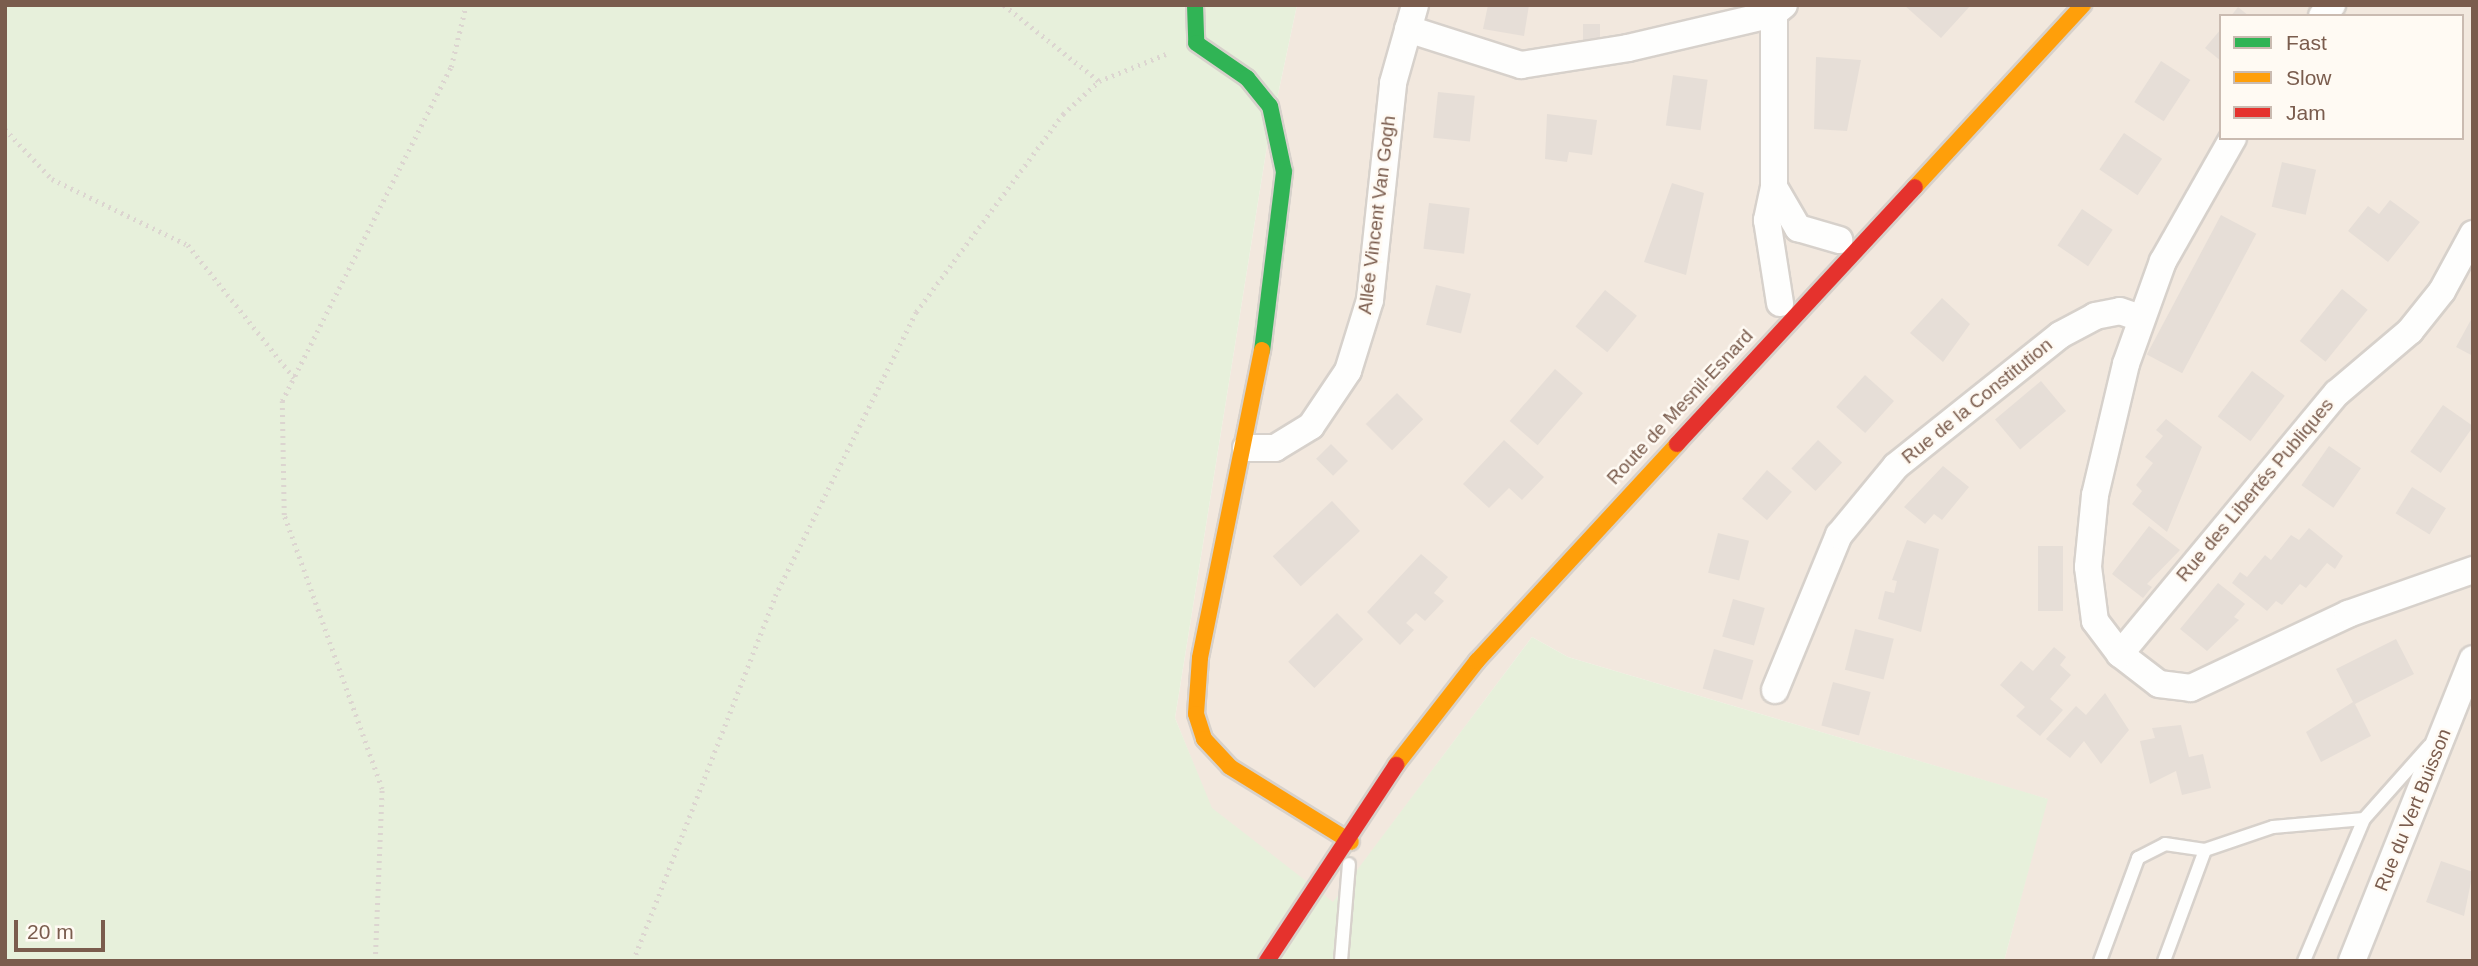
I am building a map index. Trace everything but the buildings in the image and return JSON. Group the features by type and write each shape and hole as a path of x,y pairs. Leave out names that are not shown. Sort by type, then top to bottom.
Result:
{"main road":[{"path":"1195,5 1196,43 1260,93 1283,152 1282,225 1267,324 1246,448 1200,658 1196,715 1205,739 1230,767 1351,842"},
{"name":"Route de Mesnil-Esnard","path":"1266,961 1351,842 1396,765 1477,661 2083,5"},
{"path":"1266,961 1331,829 1465,648 1579,522"}],"street":[{"path":"1412,17 1521,65 1777,8 1774,187 1767,220 1783,301"},
{"name":"Allée Vincent Van Gogh","path":"1246,448 1275,448 1311,426 1348,371 1370,300 1394,83 1412,17"},
{"path":"2232,140 2186,214 2140,318 2105,439 2088,567 2095,621 2120,654 2159,684 2191,688 2348,614 2473,570"},
{"path":"1774,187 1798,228 1836,242"},
{"name":"Rue des Libertés Publiques","path":"2120,654 2337,393 2410,331 2442,291 2473,234"},
{"name":"Rue de la Constitution","path":"1775,690 1839,536 1896,466 2060,335 2095,316 2120,311 2140,318"},
{"name":"Rue du Vert Buisson","path":"2352,961 2473,659"}],"lane":[{"path":"2304,961 2364,819 2447,724"},
{"path":"2100,961 2138,858 2165,844 2205,850 2273,827 2364,819"},
{"path":"1341,961 1351,842"},
{"path":"2164,961 2205,850"}],"path":[{"path":"376,961 382,789 284,515 282,401 451,67 466,5"},
{"path":"1004,5 1099,81"},
{"path":"633,961 775,596 916,313 1063,114 1099,81 1196,43"},
{"path":"5,129 52,179 188,245 294,378"}],"shaded area":[{"path":"1297,5 2473,5 2473,961 2004,961 2047,799 1568,657 1532,637 1333,903 1211,808 1175,718 1267,146"}],"green space":[{"path":"5,5 1297,5 1267,146 1175,718 1212,808 1333,902 1532,637 1568,657 2048,799 2004,961 5,961"}],"traffic: fast":[{"path":"1195,5 1196,43 1247,78 1270,106 1284,172 1262,350"}],"traffic: slow":[{"path":"1915,187 2083,5"},
{"path":"1262,350 1200,658 1196,714 1204,739 1230,767 1351,842"},
{"path":"1396,765 1477,661 1677,444"}],"traffic: jam":[{"path":"1677,444 1915,187"},
{"path":"1267,961 1396,765"}]}
